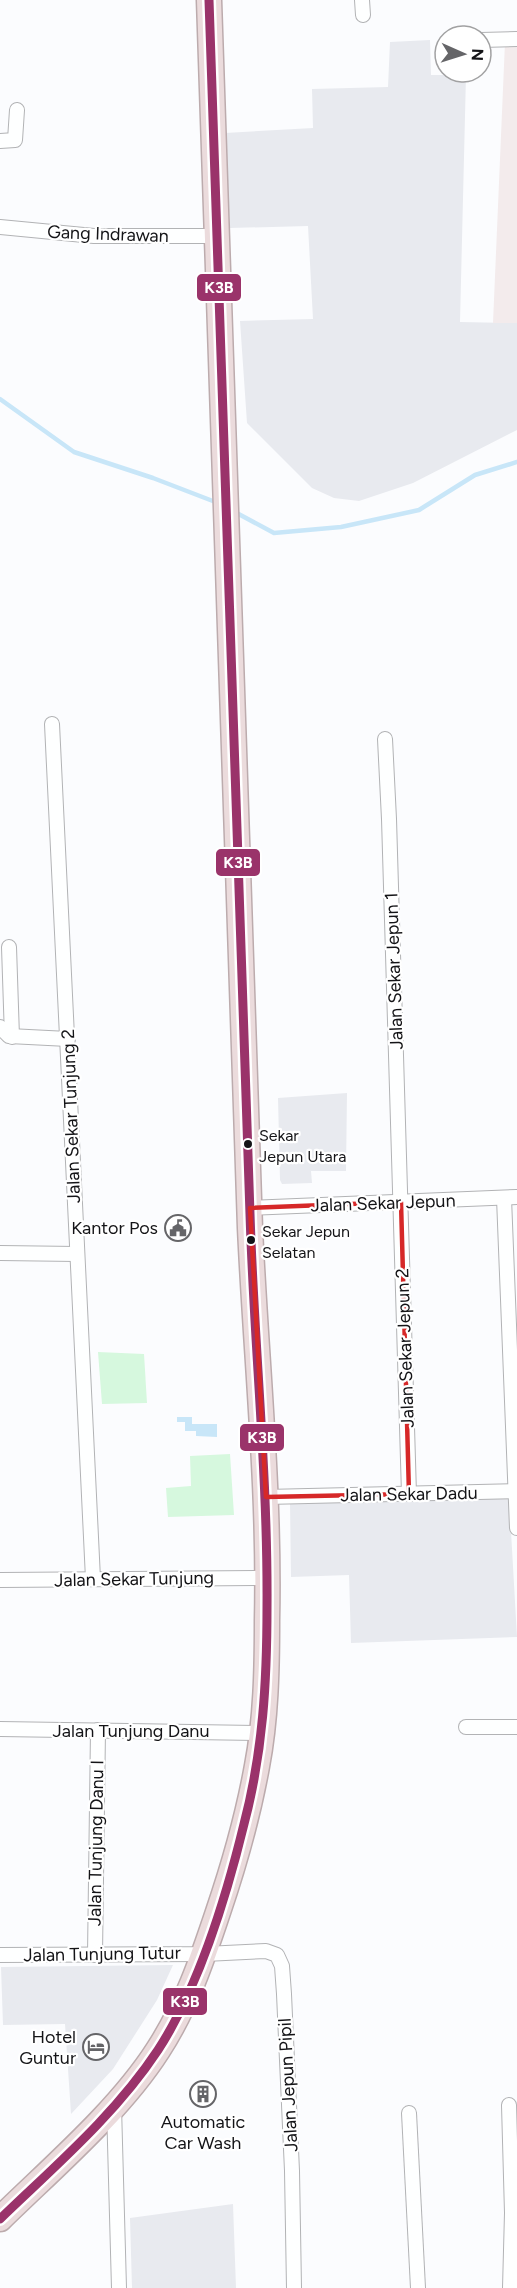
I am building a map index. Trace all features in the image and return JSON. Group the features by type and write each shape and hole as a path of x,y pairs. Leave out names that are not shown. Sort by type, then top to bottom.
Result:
{"highway":[{"path":"0,2219 114,2105 157,2052 178,2018 205,1954 233,1866 257,1765 266,1684 268,1578 266,1497 249,1208 209,0"}],"street":[{"path":"362,0 363,15"},
{"path":"493,40 517,39"},
{"path":"0,141 15,140 17,110"},
{"name":"Gang Indrawan","path":"0,227 94,236 216,236"},
{"name":"Jalan Sekar Tunjung 2","path":"52,724 93,1579"},
{"name":"Jalan Sekar Jepun 1","path":"385,739 390,831 401,1202"},
{"path":"9,947 12,1037"},
{"path":"0,1027 5,1035 12,1037 68,1039"},
{"path":"511,1198 517,1528"},
{"name":"Jalan Sekar Jepun","path":"249,1208 511,1198"},
{"name":"Jalan Sekar Jepun 2","path":"401,1202 409,1494"},
{"path":"0,1253 77,1254"},
{"name":"Jalan Sekar Dadu","path":"266,1497 516,1491"},
{"name":"Jalan Sekar Tunjung","path":"0,1580 268,1578"},
{"path":"466,1727 517,1727"},
{"name":"Jalan Tunjung Danu","path":"0,1729 261,1732"},
{"name":"Jalan Tunjung Danu I","path":"95,1955 98,1730"},
{"name":"Jalan Jepun Pipil","path":"205,1954 266,1951 277,1955 282,1966 292,2172 294,2288"},
{"name":"Jalan Tunjung Tutur","path":"0,1955 205,1954"},
{"path":"114,2105 119,2288"},
{"path":"509,2105 512,2213 510,2288"},
{"path":"409,2113 418,2288"}],"highlighted area":[{"path":"401,1202 409,1494 266,1497 250,1208"}],"shaded area":[{"path":"430,40 433,84 466,84 460,322 517,323 517,430 413,483 359,501 334,498 312,488 247,423 240,321 313,319 308,226 230,228 225,133 313,128 312,89 388,87 390,42"},
{"path":"505,42 517,42 517,323 493,323"},
{"path":"347,1093 346,1171 311,1171 312,1183 282,1184 280,1180 278,1098"},
{"path":"509,1496 517,1637 351,1643 349,1575 291,1577 290,1502"},
{"name":"Hotel Guntur","path":"173,1965 157,2000 113,2069 71,2114 65,2024 3,2025 1,1967"},
{"path":"233,2204 236,2288 132,2288 130,2218"}],"green space":[{"path":"98,1352 144,1354 147,1403 102,1404"},
{"path":"230,1454 234,1515 168,1517 166,1488 191,1486 190,1456"}],"water":[{"path":"177,1417 192,1417 192,1424 217,1424 217,1437 196,1436 196,1431 185,1431 185,1422 177,1422"}],"waterway":[{"path":"0,399 74,452 153,478 218,503"},
{"path":"233,511 274,533 341,527 419,510 475,475 517,462"}],"transit line":[{"name":"K3B","path":"0,2219 104,2118 141,2074 173,2025 210,1941 229,1882 256,1770 263,1716 267,1635 267,1558 250,1214 209,0"}],"place":[{"name":"Sekar Jepun Utara","path":"248,1144"},
{"name":"Kantor Pos","path":"178,1228"},
{"name":"Sekar Jepun Selatan","path":"251,1240"},
{"name":"Hotel Guntur","path":"96,2047"},
{"name":"Automatic Car Wash","path":"203,2094"}]}
